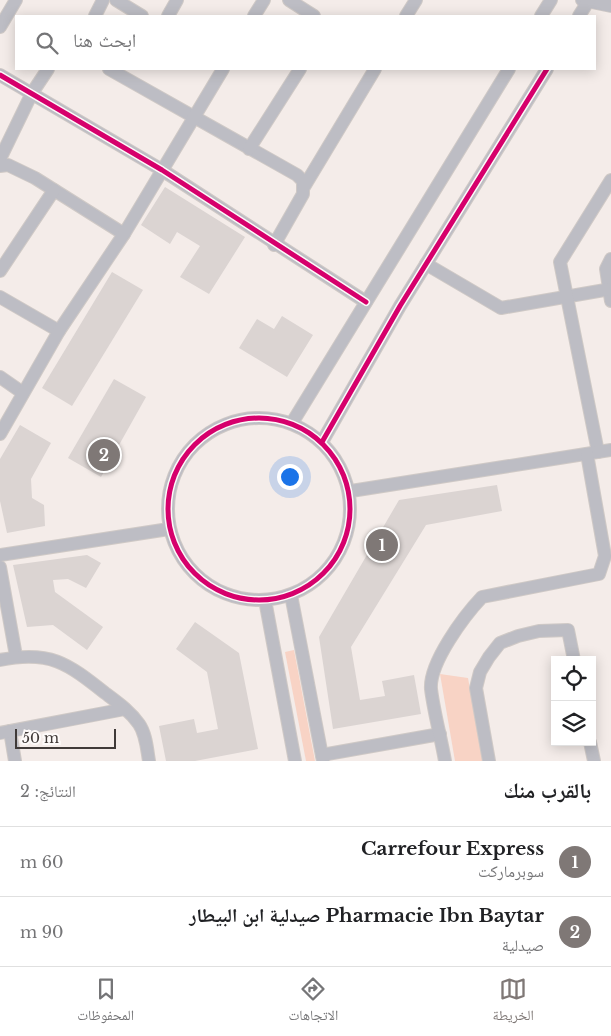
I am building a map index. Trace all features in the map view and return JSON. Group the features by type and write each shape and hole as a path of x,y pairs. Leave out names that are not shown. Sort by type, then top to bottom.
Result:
{"street":[{"path":"96,15 103,0"},
{"path":"116,0 140,15"},
{"path":"169,15 177,0"},
{"path":"255,15 264,0"},
{"path":"289,0 312,15"},
{"path":"407,15 416,0"},
{"path":"543,15 551,0"},
{"path":"0,27 14,1"},
{"path":"579,15 586,1 611,6"},
{"path":"0,159 32,94 47,70"},
{"path":"111,70 297,175 304,187"},
{"path":"0,434 59,331 124,234 222,70"},
{"path":"249,149 299,70"},
{"path":"274,244 303,194 304,187 374,70"},
{"path":"292,423 508,70"},
{"path":"322,442 371,354 545,70"},
{"path":"0,75 162,170 366,302"},
{"path":"0,166 4,164 13,166 124,234"},
{"path":"445,761 431,688 434,670 460,625 482,597 599,574 604,556 599,452 560,262 611,180"},
{"path":"0,271 54,190"},
{"path":"426,264 501,308 566,296 610,293 606,269 611,259"},
{"path":"0,297 59,331"},
{"path":"0,377 24,393"},
{"path":"270,418 292,423 322,442 340,465 351,491 351,519 344,545 330,568 309,586 291,595 265,600 234,597 211,587 192,572 177,552 169,529 167,500 174,472 190,447 213,429 241,419 270,418"},
{"path":"351,491 599,452"},
{"path":"0,555 169,529"},
{"path":"0,567 16,656"},
{"path":"291,595 323,758 440,734"},
{"path":"265,600 292,761"},
{"path":"489,761 476,688 480,672 500,642 539,631 568,630 573,656"},
{"path":"0,660 16,656 33,655 62,662 76,670 125,708 140,725 149,761"},
{"path":"15,761 5,732 125,708"},
{"path":"591,746 594,761"}],"shaded area":[{"path":"294,650 315,761 306,761 285,652"},
{"path":"440,674 468,678 483,761 455,761"}],"building":[{"path":"165,187 245,237 209,294 180,277 200,246 177,232 170,244 141,225"},
{"path":"112,272 143,290 72,406 42,388"},
{"path":"282,316 313,335 287,377 239,348 257,319 274,329"},
{"path":"114,379 146,397 101,477 68,458"},
{"path":"20,425 51,443 31,479 32,498 44,505 45,526 7,533 0,501 0,459"},
{"path":"497,485 502,511 426,525 351,647 360,700 385,696 382,681 414,675 421,714 333,729 319,637 399,500"},
{"path":"87,555 101,563 86,588 68,579 53,580 55,592 103,627 87,650 53,625 27,627 13,565"},
{"path":"195,622 239,653 258,749 195,761 166,761 159,726 194,719 197,733 218,729 207,672 176,649"}],"cycle path":[{"path":"322,442 400,306 546,70"},
{"path":"0,75 162,170 366,302"},
{"path":"268,418 294,424 324,444 344,474 349,491 350,509 349,527 344,544 324,574 302,590 286,597 250,600 232,597 216,590 201,580 188,567 178,552 171,536 168,500 171,482 178,466 188,451 201,438 216,428 232,421 268,418"}],"place":[{"name":"Pharmacie Ibn Baytar صيدلية ابن البيطار","path":"104,455"},
{"name":"Carrefour Express","path":"382,545"}]}
